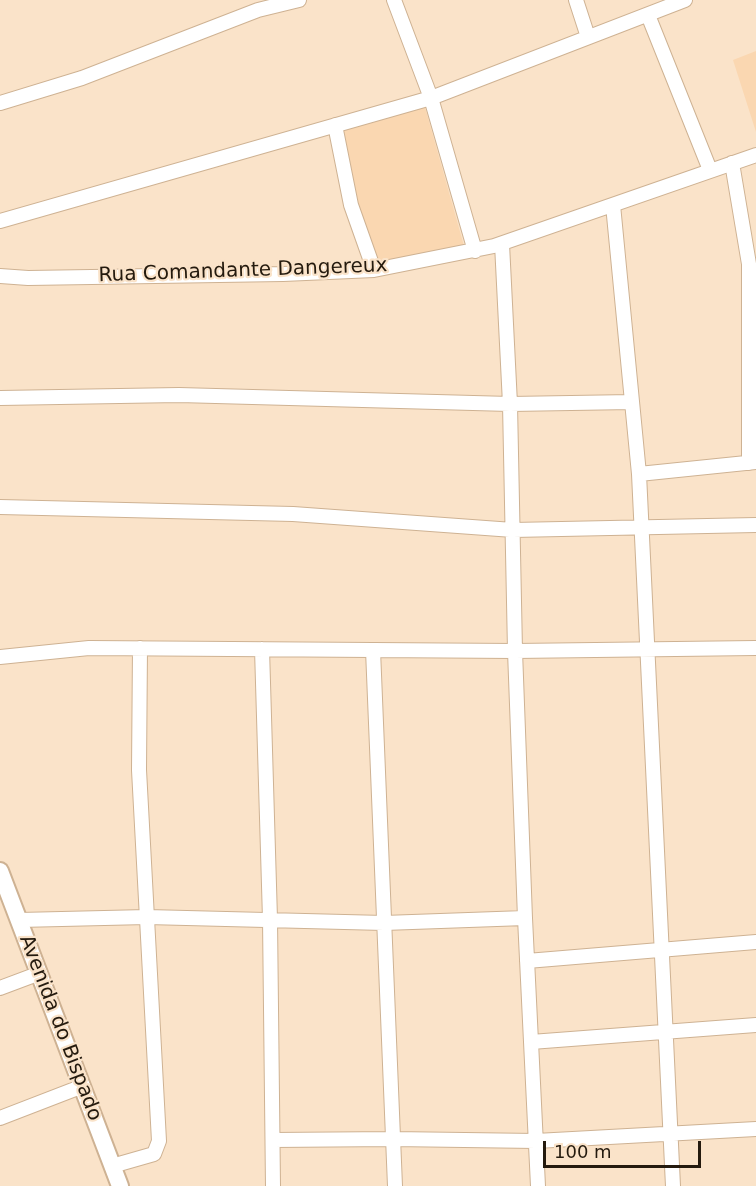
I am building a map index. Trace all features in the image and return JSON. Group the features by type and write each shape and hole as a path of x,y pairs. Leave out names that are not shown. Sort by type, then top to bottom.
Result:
{"main road":[{"name":"Avenida do Bispado","path":"0,871 120,1186"}],"street":[{"path":"0,103 82,78 249,13 299,0"},
{"path":"394,0 431,98 475,251"},
{"path":"576,0 588,37"},
{"path":"0,221 431,98 686,0"},
{"path":"648,15 710,170"},
{"path":"335,125 351,205 374,270"},
{"name":"Rua Comandante Dangereux","path":"0,276 28,278 374,270 502,244 756,154"},
{"path":"639,474 753,462 753,263 732,163"},
{"path":"613,205 639,474 673,1186"},
{"path":"502,244 510,404 515,651 525,918 538,1186"},
{"path":"0,398 179,395 510,404 632,402"},
{"path":"0,507 293,514 513,530 756,525"},
{"path":"0,657 89,648 647,651 756,648"},
{"path":"112,1166 154,1154 159,1142 139,770 140,648"},
{"path":"262,649 270,919 273,1186"},
{"path":"373,650 394,1186"},
{"path":"19,920 147,917 384,923 525,918"},
{"path":"527,961 756,942"},
{"path":"0,988 40,973"},
{"path":"531,1042 756,1025"},
{"path":"0,1118 83,1086"},
{"path":"273,1140 536,1141 756,1129"}],"shaded area":[{"path":"756,51 756,132 733,60"},
{"path":"423,100 466,253 374,270 335,125"}]}
